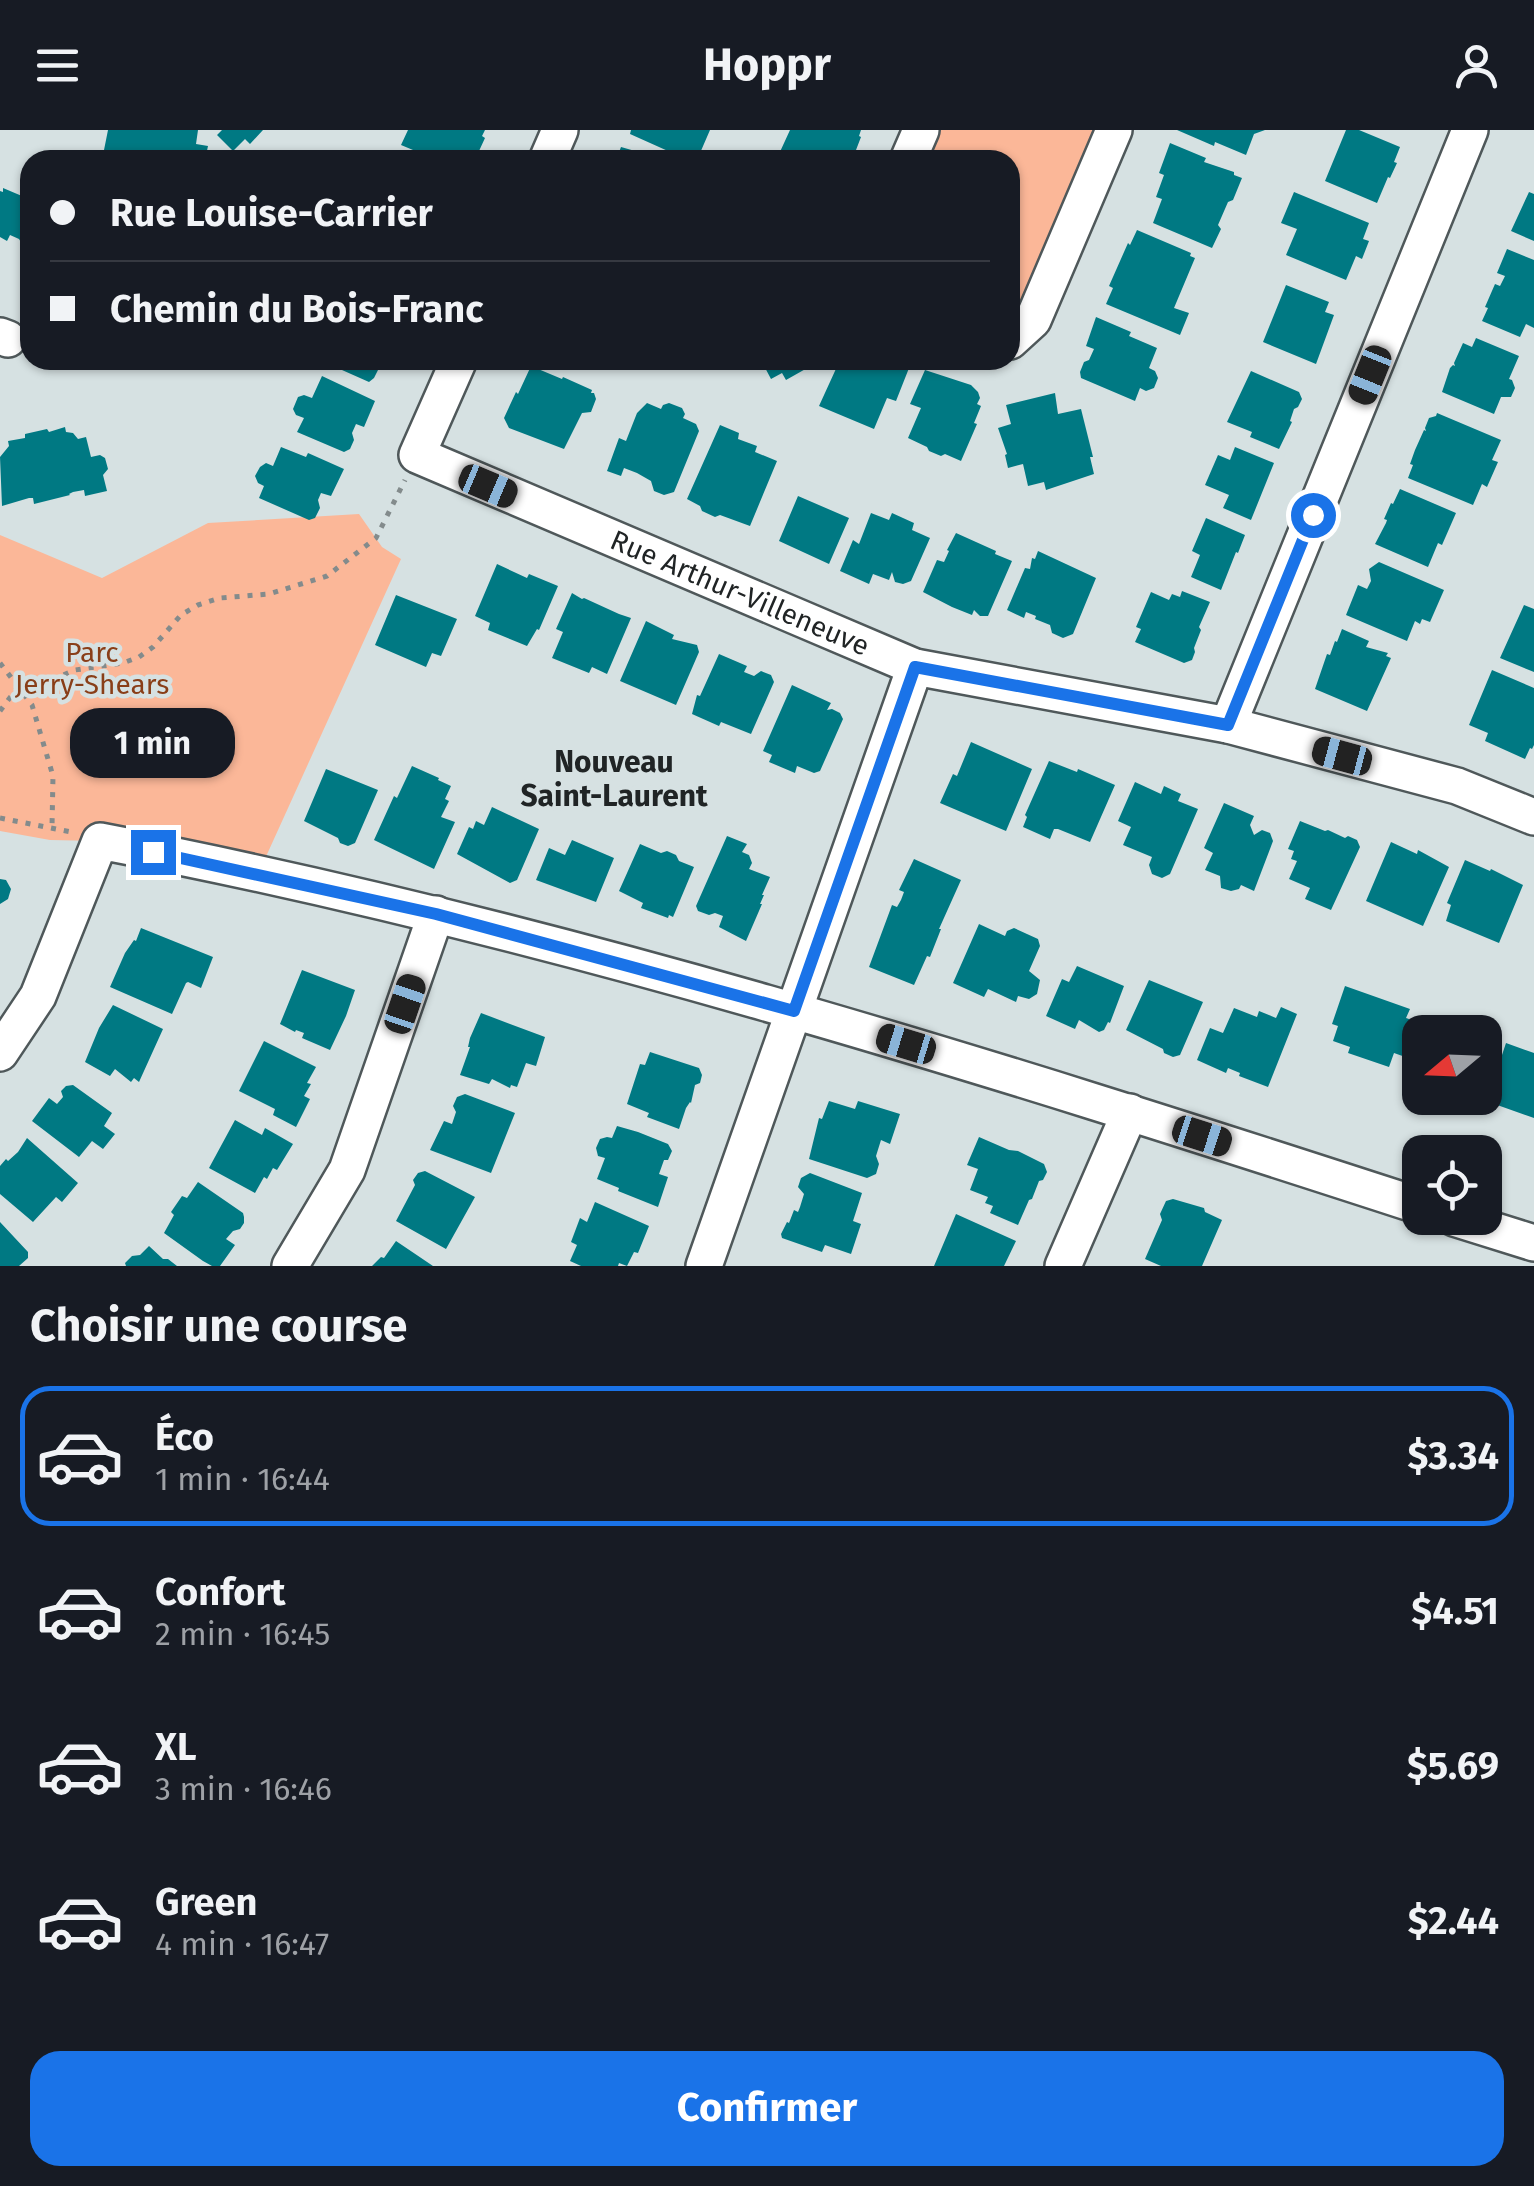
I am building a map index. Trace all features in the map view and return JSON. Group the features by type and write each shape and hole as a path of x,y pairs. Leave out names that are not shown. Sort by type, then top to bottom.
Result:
{"street":[{"path":"1020,331 1033,320 1114,130"},
{"path":"1228,725 1470,130"},
{"path":"418,455 455,370"},
{"name":"Rue Arthur-Villeneuve","path":"418,455 915,667 1228,725 1456,786 1534,817"},
{"path":"704,1266 915,667"},
{"path":"0,1053 38,996 100,841 436,914 794,1011 1130,1112 1402,1200"},
{"path":"290,1266 347,1170 436,914"},
{"path":"1063,1266 1130,1112"},
{"path":"1502,1234 1534,1244"}],"path":[{"path":"0,711 18,687 36,686 76,670 139,658 154,647 181,615 198,605 220,598 268,594 327,576 376,538 418,455"},
{"path":"0,663 32,705 53,776 52,827"},
{"path":"0,818 100,841"}],"green space":[{"path":"937,130 1098,130 1020,310 1020,150 928,150"},
{"name":"Parc Jerry-Shears","path":"359,514 382,547 401,559 264,861 100,841 50,840 0,831 0,535 102,578 208,523"}],"building":[{"path":"108,130 198,130 196,144 208,146 207,150 104,150"},
{"path":"222,130 263,130 250,144 245,139 234,150 217,135"},
{"path":"408,130 485,130 479,150 413,150 401,145"},
{"path":"631,130 710,130 701,150 666,150 630,134"},
{"path":"790,130 861,130 856,150 781,150"},
{"path":"1177,130 1265,130 1254,134 1246,155"},
{"path":"1346,130 1359,130 1400,147 1394,162 1397,163 1377,203 1325,181"},
{"path":"1170,143 1242,178 1218,225 1221,229 1212,248 1153,223 1162,199 1156,197 1164,175 1159,173"},
{"path":"3,188 20,195 20,241 10,235 7,241 0,237 0,191"},
{"path":"1294,192 1369,223 1363,239 1369,241 1362,259 1356,256 1346,280 1286,255 1297,229 1281,223"},
{"path":"1529,192 1534,194 1534,241 1511,231"},
{"path":"1137,230 1195,258 1174,308 1189,313 1180,335 1106,304 1113,288 1109,286"},
{"path":"1507,249 1534,260 1534,328 1526,324 1520,337 1482,321 1495,284 1500,286 1505,276 1497,273"},
{"path":"1286,285 1329,302 1325,312 1334,315 1316,364 1263,342"},
{"path":"1096,317 1157,348 1149,368 1158,378 1154,388 1140,388 1135,401 1081,378 1084,362 1094,349 1086,346"},
{"path":"1476,338 1519,356 1509,379 1515,388 1511,397 1501,397 1494,414 1442,392 1463,343 1472,347"},
{"path":"342,370 378,370 369,382"},
{"path":"529,370 541,370 592,390 596,399 591,412 582,413 564,449 509,428 504,418"},
{"path":"766,370 804,370 786,380 782,373 771,379"},
{"path":"835,370 908,370 896,401 887,398 874,429 819,406"},
{"path":"925,370 971,385 978,392 977,404 981,406 974,423 977,424 961,461 929,451 908,438 921,408 910,404"},
{"path":"1251,371 1299,392 1302,399 1294,409 1279,449 1227,422"},
{"path":"322,376 375,401 364,427 356,424 354,440 344,452 297,432 304,418 293,409 298,397 312,398"},
{"path":"1055,393 1058,414 1081,409 1094,474 1046,490 1044,482 1028,486 1023,464 1008,468 998,428 1011,424 1006,405"},
{"path":"647,403 661,409 669,403 682,408 683,418 696,424 699,431 674,492 664,495 654,491 651,481 637,473 624,468 621,476 607,471 619,438 626,441 637,413"},
{"path":"1437,413 1501,440 1492,460 1498,462 1487,487 1482,484 1473,505 1408,478 1429,418"},
{"path":"720,425 739,433 738,439 757,446 755,452 777,461 750,526 720,515 715,517 687,499"},
{"path":"65,427 78,439 86,437 91,457 105,458 108,469 103,475 107,491 85,496 84,490 34,504 33,498 29,498 2,506 0,457 9,446 8,441"},
{"path":"281,447 306,457 308,453 344,469 331,496 321,493 315,518 309,520 259,498 264,486 255,476 266,463 273,466"},
{"path":"1235,447 1274,463 1251,520 1223,508 1229,495 1205,485 1218,455 1230,460"},
{"path":"1400,489 1456,513 1428,567 1375,544"},
{"path":"798,496 849,518 829,564 779,541"},
{"path":"871,513 889,520 892,513 914,523 912,530 930,538 911,581 895,582 892,572 889,580 873,574 869,584 840,571 853,540 859,544"},
{"path":"1206,518 1245,535 1221,590 1191,577 1200,555 1192,551"},
{"path":"956,533 1012,561 988,616 980,616 974,610 972,615 923,592 937,560 944,562"},
{"path":"1038,551 1096,578 1073,634 1063,638 1052,633 1050,625 1035,619 1036,616 1026,612 1024,618 1007,610 1025,568 1030,569"},
{"path":"1379,562 1444,590 1430,622 1415,621 1407,641 1346,615 1358,585 1367,589 1371,581 1369,569"},
{"path":"497,564 558,586 539,630 527,646 488,630 490,623 475,616"},
{"path":"1182,591 1210,602 1199,627 1192,660 1184,663 1135,642 1141,629 1136,627 1151,592 1169,600 1172,594 1180,597"},
{"path":"572,593 631,618 607,674 592,667 589,673 552,658 563,632 556,629"},
{"path":"396,595 457,619 441,656 432,653 426,667 375,645"},
{"path":"1524,605 1534,609 1534,672 1500,658"},
{"path":"646,621 674,635 672,639 697,645 699,652 676,705 620,681"},
{"path":"1342,629 1369,641 1366,647 1388,653 1386,656 1391,658 1367,711 1315,689 1327,654 1330,655"},
{"path":"719,654 747,666 744,672 771,675 774,682 751,734 692,714 697,695 700,696"},
{"path":"1492,670 1534,688 1534,745 1525,759 1485,741 1488,733 1469,725"},
{"path":"792,685 831,703 827,710 840,713 843,719 820,771 814,773 797,766 795,773 769,762 772,755 763,751"},
{"path":"971,742 1032,769 1006,831 940,803"},
{"path":"1049,761 1115,785 1090,842 1058,829 1054,829 1050,839 1023,827"},
{"path":"412,766 451,786 441,817 455,822 434,869 374,840"},
{"path":"326,769 378,790 355,843 348,846 304,821"},
{"path":"1135,782 1161,794 1164,786 1181,794 1178,801 1198,809 1170,874 1162,878 1152,874 1152,857 1123,845 1131,827 1118,821"},
{"path":"1224,803 1254,816 1250,825 1254,835 1262,830 1270,833 1273,841 1254,891 1241,885 1231,891 1221,888 1220,876 1205,870 1213,853 1204,848"},
{"path":"492,807 539,829 517,880 510,883 457,854 469,827 473,829 476,821 484,825"},
{"path":"1300,821 1348,836 1357,840 1360,847 1331,910 1305,899 1310,888 1289,879 1297,861 1291,859 1294,851 1288,849"},
{"path":"727,836 747,844 742,852 749,855 749,869 770,877 746,941 719,927 723,916 698,911 696,906"},
{"path":"572,840 614,858 596,902 536,880 549,848 565,855"},
{"path":"1391,842 1417,854 1418,850 1449,867 1423,926 1366,901"},
{"path":"640,844 661,853 667,851 694,867 673,917 641,908 643,903 619,891"},
{"path":"914,859 961,880 930,957 927,956 914,985 869,967 892,905 897,907 901,900 904,892 899,890"},
{"path":"1465,860 1523,885 1499,943 1446,921 1451,905 1447,903"},
{"path":"0,879 6,880 11,889 8,899 0,904"},
{"path":"979,924 1005,936 1014,928 1038,939 1040,946 1029,971 1040,980 1037,994 1029,999 1018,996 1016,1002 988,989 984,997 953,983"},
{"path":"141,928 213,957 201,988 186,983 172,1014 110,987"},
{"path":"1077,966 1124,986 1110,1023 1099,1032 1079,1020 1075,1029 1046,1016 1062,979 1069,982"},
{"path":"302,970 355,990 330,1050 302,1038 304,1033 280,1024"},
{"path":"1149,980 1203,1002 1180,1055 1164,1053 1126,1030"},
{"path":"1345,986 1410,1009 1407,1015 1402,1015 1402,1056 1394,1053 1389,1067 1348,1053 1350,1047 1333,1041 1338,1026 1332,1024"},
{"path":"113,1005 163,1029 139,1082 134,1078 131,1082 115,1069 110,1076 85,1062"},
{"path":"1281,1007 1297,1014 1268,1087 1228,1068 1226,1073 1197,1060 1210,1028 1223,1033 1234,1008 1257,1017 1259,1011 1276,1018"},
{"path":"481,1013 545,1037 536,1066 526,1063 517,1087 460,1075"},
{"path":"264,1041 316,1067 304,1096 310,1099 296,1127 273,1115 275,1109 239,1091"},
{"path":"1506,1043 1534,1053 1534,1118 1502,1107 1502,1055"},
{"path":"650,1052 699,1068 702,1075 679,1129 647,1117 649,1113 627,1104 640,1064 645,1065"},
{"path":"73,1085 112,1113 104,1126 115,1134 103,1149 92,1141 79,1157 32,1121 49,1098 57,1104 63,1097 61,1091"},
{"path":"465,1094 515,1113 491,1173 430,1150 444,1121 452,1124 457,1097"},
{"path":"829,1101 855,1109 858,1101 900,1114 890,1144 881,1140 876,1174 867,1178 809,1159 819,1118 822,1119"},
{"path":"235,1120 262,1135 265,1128 293,1144 277,1170 273,1168 267,1179 264,1177 255,1193 209,1168"},
{"path":"617,1126 668,1144 672,1151 659,1174 668,1177 658,1207 597,1179 605,1158 598,1156 596,1148 600,1139 612,1138"},
{"path":"979,1137 1044,1164 1047,1172 1018,1225 990,1213 993,1206 985,1203 988,1197 970,1190 978,1169 967,1165"},
{"path":"27,1138 78,1183 62,1202 56,1197 33,1222 0,1194 0,1166 18,1152"},
{"path":"425,1171 475,1197 446,1249 396,1221 415,1185 413,1180"},
{"path":"810,1173 862,1193 853,1221 861,1224 851,1254 825,1245 822,1252 782,1238 787,1222 800,1207 804,1194 798,1187 801,1178"},
{"path":"198,1182 243,1213 244,1223 226,1239 235,1245 220,1266 203,1261 164,1233 174,1215 171,1212"},
{"path":"1173,1199 1204,1208 1222,1220 1202,1266 1161,1266 1145,1259 1166,1201"},
{"path":"595,1202 649,1226 638,1253 634,1252 627,1266 581,1266 570,1261 577,1245 571,1242 580,1218 587,1222"},
{"path":"956,1214 1016,1241 1004,1266 934,1266"},
{"path":"0,1222 28,1252 28,1258 19,1266 0,1266"},
{"path":"396,1241 433,1266 372,1266 384,1258"},
{"path":"149,1246 177,1266 126,1266 132,1256 140,1255"}],"district":[{"name":"Nouveau Saint-Laurent","path":"614,779"}],"route":[{"path":"153,852 436,914 794,1011 915,667 1228,725 1313,515"}]}
